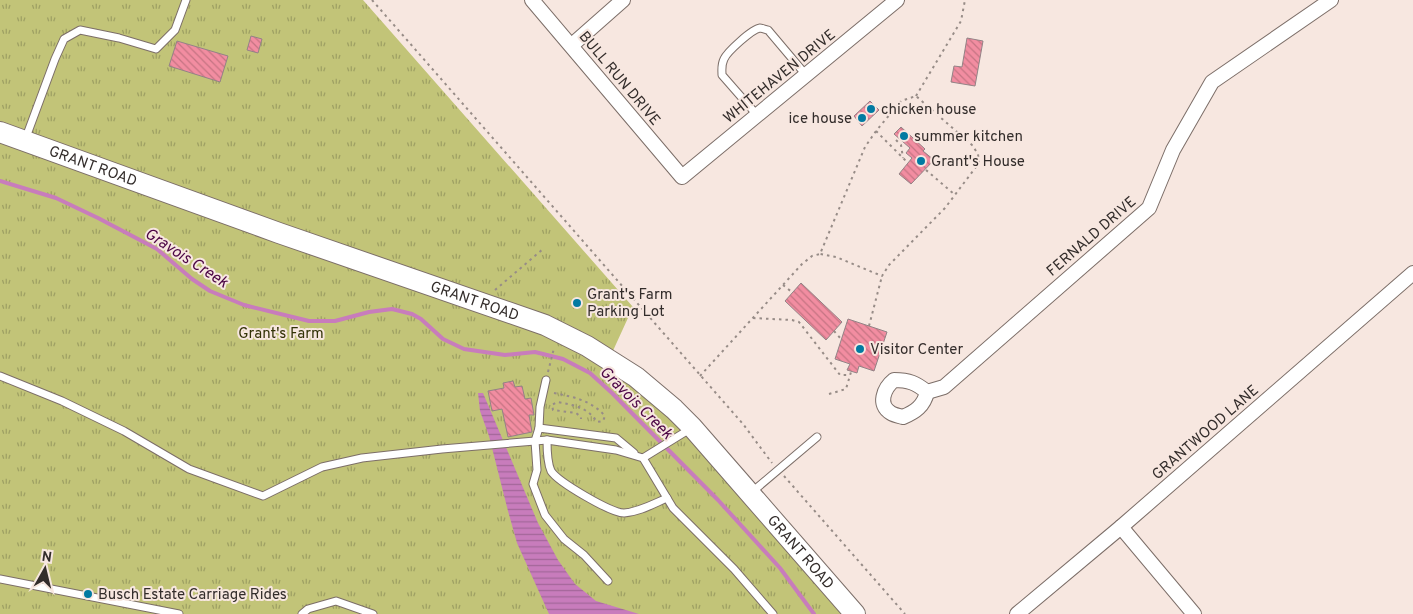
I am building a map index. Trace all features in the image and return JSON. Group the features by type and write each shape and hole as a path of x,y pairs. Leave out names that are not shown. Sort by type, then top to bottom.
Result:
{"street":[{"name":"BULL RUN DRIVE","path":"532,0 682,177"},
{"path":"572,45 623,0"},
{"name":"WHITEHAVEN DRIVE","path":"682,177 897,0"},
{"name":"FERNALD DRIVE","path":"928,392 944,387 1149,208 1173,150 1212,82 1331,0"},
{"name":"GRANT ROAD","path":"0,132 545,325 587,346 636,377 674,409 692,427 855,614"},
{"name":"GRANTWOOD LANE","path":"1017,614 1121,527 1413,272"},
{"path":"1121,527 1194,614"}],"lane":[{"path":"25,141 64,39 80,30 119,38 156,49 175,30 186,0"},
{"path":"757,115 722,75 724,58 739,42 755,30 761,28 768,30 806,75"},
{"path":"0,376 62,401 124,431 189,469 263,496 322,468 362,458 547,440 616,450 640,457 692,427"},
{"path":"546,380 540,407 539,428 535,441 537,470 534,484 545,515 564,539 584,555 608,581"},
{"path":"539,428 616,438 640,457 673,508 734,569 773,614"},
{"path":"750,494 817,438"},
{"path":"547,440 550,469 556,477 574,490 620,513 634,512 667,498"},
{"path":"0,579 179,614"},
{"path":"302,614 308,609 336,600 373,614"}],"path":[{"path":"372,0 743,424 774,465"},
{"path":"820,254 865,146 901,101 916,96 961,21 965,0"},
{"path":"869,326 882,276 889,265 945,208 978,163 978,154 972,145 916,96"},
{"path":"876,131 908,163"},
{"path":"896,140 901,145 903,158"},
{"path":"926,170 954,194"},
{"path":"492,294 543,249"},
{"path":"700,376 783,284 812,256 820,254 836,257 882,276"},
{"path":"783,284 793,292"},
{"path":"753,318 799,322 840,375 850,375"},
{"path":"834,331 841,338"},
{"path":"546,380 556,342"},
{"path":"829,394 846,389 852,372"},
{"path":"544,392 578,398 591,404 605,416 603,421 598,422 592,414 582,407 557,402 552,405 553,410 576,413 581,419"},
{"path":"786,479 905,614"}],"green space":[{"name":"Grant's Farm","path":"0,0 363,0 633,307 606,366 674,418 848,614 0,614"}],"shaded area":[{"path":"478,393 483,393 538,523 558,560 575,584 596,601 639,614 549,614 517,543 489,436 480,411"}],"building":[{"path":"251,36 262,39 258,53 247,50"},
{"path":"967,38 983,41 975,86 951,82 954,66 962,67"},
{"path":"177,41 228,56 220,82 169,66"},
{"path":"870,101 879,110 862,126 854,116"},
{"name":"Grant's House","path":"901,127 934,160 911,184 899,174 912,158 906,153 910,148 894,134"},
{"path":"801,283 842,322 826,340 785,301"},
{"name":"Visitor Center","path":"848,319 887,332 874,371 859,366 857,373 847,370 850,364 835,359"},
{"path":"513,381 515,387 522,386 525,399 531,398 534,415 529,415 532,432 508,437 502,409 492,411 488,391 504,388 503,383"}],"waterway":[{"name":"Gravois Creek","path":"0,181 56,198 98,218 157,249 192,279 210,291 244,305 309,321 335,321 369,312 392,309 412,314 421,319 443,339 464,349 505,355 535,352 563,359 590,373 718,500 780,568 814,614"}],"place":[{"name":"chicken house","path":"871,109"},
{"name":"ice house","path":"862,118"},
{"name":"summer kitchen","path":"904,136"},
{"name":"Grant's House","path":"921,161"},
{"name":"Grant's Farm Parking Lot","path":"577,303"},
{"name":"Visitor Center","path":"860,349"},
{"name":"Busch Estate Carriage Rides","path":"88,594"}]}
